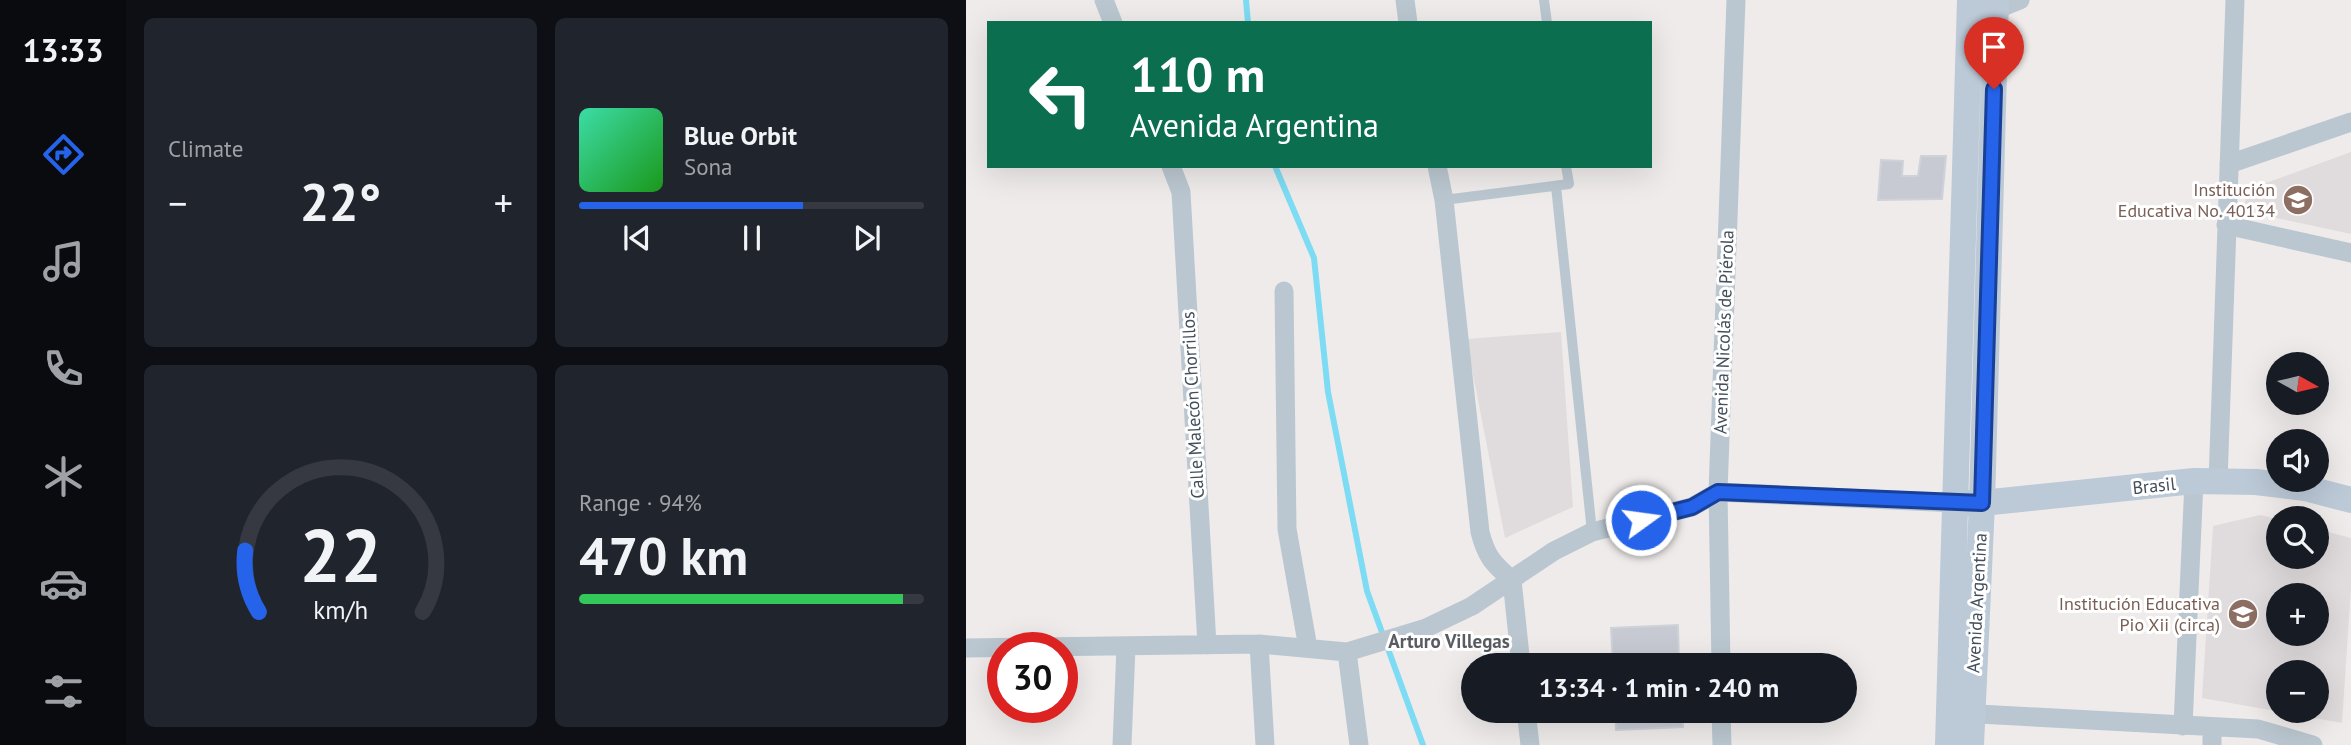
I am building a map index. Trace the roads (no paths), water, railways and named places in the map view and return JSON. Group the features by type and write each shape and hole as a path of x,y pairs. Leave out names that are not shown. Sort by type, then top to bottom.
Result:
{"street":[{"path":"1104,0 1112,21"},
{"path":"1405,0 1408,21"},
{"name":"Avenida Nicolás de Piérola","path":"1721,653 1718,492 1736,0"},
{"path":"2183,726 2227,225 2235,0"},
{"path":"1970,10 2004,3"},
{"name":"Avenida Argentina","path":"1977,221 2004,3"},
{"name":"Avenida Argentina","path":"1948,745 1960,713 1969,503 1977,221 1970,10"},
{"path":"2229,163 2351,122"},
{"name":"Calle Malecón Chorrillos","path":"1172,168 1181,192 1207,645"},
{"path":"1437,168 1444,200 1480,532 1485,551 1495,566 1512,580 1520,653"},
{"path":"2227,225 2351,253"},
{"path":"1284,291 1287,529 1308,648"},
{"name":"Brasil","path":"1969,503 2206,482 2256,482 2305,488 2351,500"},
{"path":"966,648 1259,644 1354,650 1426,628 1472,606 1554,551 1592,532 1692,507 1718,492 1969,503"},
{"path":"1259,644 1265,745"},
{"path":"1122,745 1126,647"},
{"path":"1354,650 1359,745"},
{"path":"1960,713 2183,726 2212,736 2258,730 2288,741 2313,745"},
{"name":"Avenida Argentina","path":"1960,713 1971,745"},
{"path":"1527,723 1530,745"},
{"path":"1721,723 1722,745"}],"lane":[{"path":"1544,0 1547,21"},
{"path":"1444,200 1569,184 1566,168"},
{"path":"1556,186 1592,532"}],"waterway":[{"path":"1246,0 1248,21"},
{"path":"1276,168 1314,258 1328,392 1367,591 1423,745"}],"place":[{"name":"Institución Educativa No. 40134","path":"2298,200"},
{"name":"Institución Educativa Pio Xii (circa)","path":"2243,614"}],"district":[{"name":"Arturo Villegas","path":"1449,641"}]}
